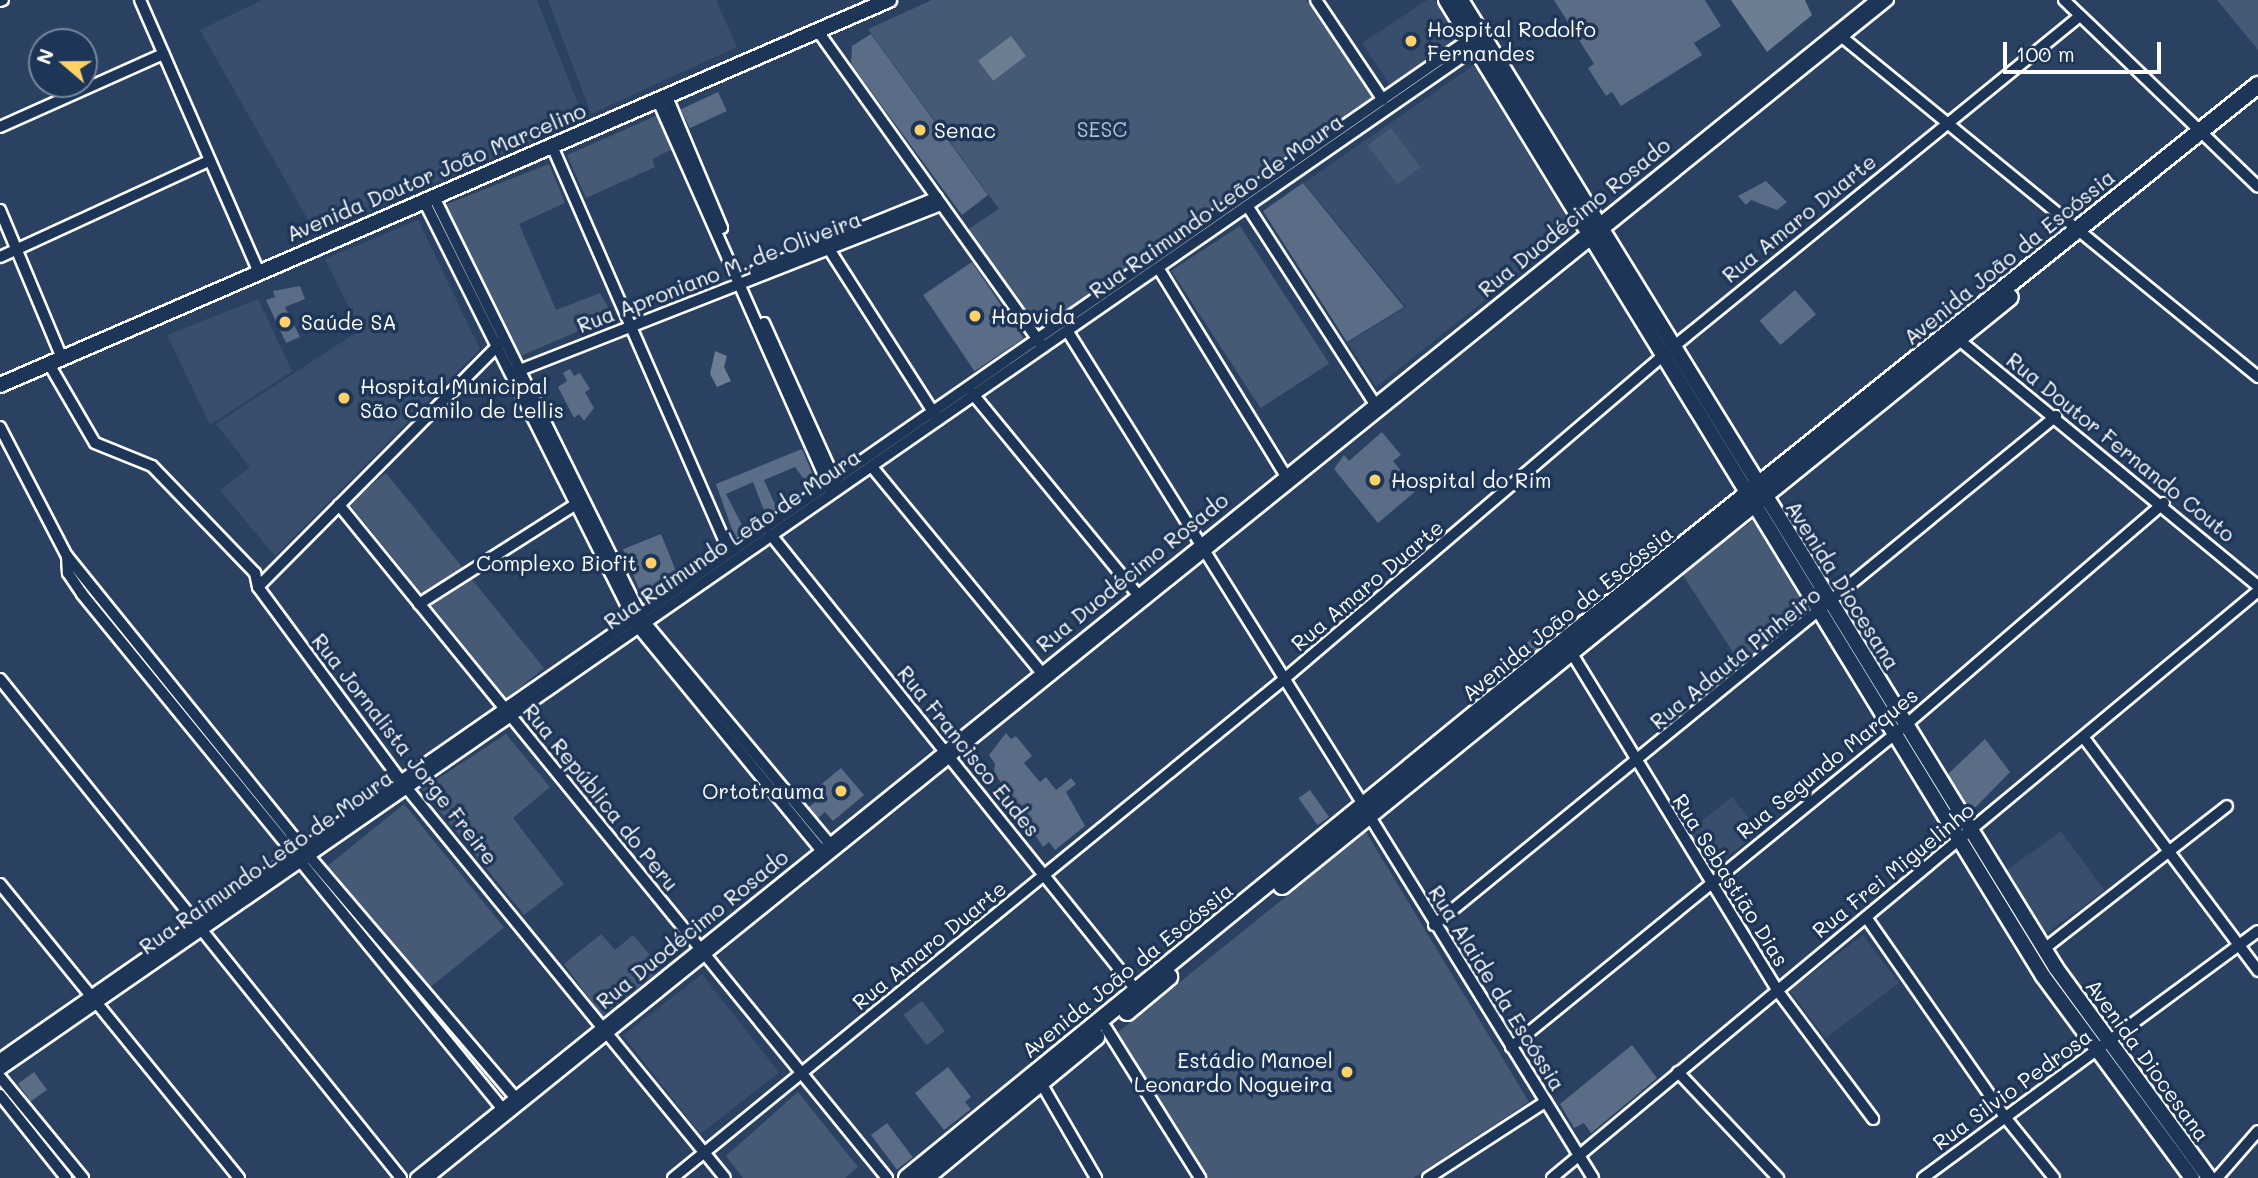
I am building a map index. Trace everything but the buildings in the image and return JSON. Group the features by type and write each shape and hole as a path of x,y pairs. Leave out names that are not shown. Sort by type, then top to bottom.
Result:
{"main road":[{"name":"Avenida João da Escóssia","path":"2204,135 2258,85"},
{"name":"Avenida João da Escóssia","path":"925,1178 1366,812 2082,231 2204,135 2258,99"},
{"name":"Avenida João da Escóssia","path":"906,1178 1136,990 1571,652 1756,495 1958,339 2082,231"}],"street":[{"path":"140,0 258,270"},
{"path":"1316,0 1383,100"},
{"name":"Avenida Diocesana","path":"1446,0 1478,40 1826,609 1905,725 1965,835 2049,972 2192,1178"},
{"name":"Avenida Diocesana","path":"1461,0 1478,40"},
{"name":"Rua Duodécimo Rosado","path":"416,1178 604,1032 1202,545 1839,34 1876,0"},
{"name":"Rua Duodécimo Rosado","path":"1839,34 1888,0"},
{"path":"2064,0 2258,187"},
{"name":"Avenida Doutor João Marcelino","path":"0,385 258,270 429,199 885,1"},
{"name":"Rua Amaro Duarte","path":"673,1178 1283,680 1668,352 2080,16"},
{"path":"817,30 1042,346"},
{"path":"1839,34 1944,125 2082,231 2258,377"},
{"name":"Rua Raimundo Leão de Moura","path":"0,1070 94,1000 638,620 729,552 872,467 1383,100 1478,40"},
{"name":"Rua Raimundo Leão de Moura","path":"1042,346 1068,332 1160,269 1478,40"},
{"path":"0,127 163,54"},
{"path":"662,99 834,488"},
{"path":"551,146 729,552"},
{"path":"0,257 209,161"},
{"path":"429,199 577,502 638,620 827,850"},
{"name":"Rua Aproniano M. de Oliveira","path":"512,369 828,247 939,201"},
{"path":"1248,207 1373,401"},
{"name":"Rua Jornalista Jorge Freire","path":"0,210 55,361 95,443 152,466 255,573 258,587 404,784 725,1178"},
{"name":"Rua Duodécimo Rosado","path":"946,753 1040,671 1202,545 1284,473 1373,401 1594,231"},
{"path":"828,247 934,415"},
{"path":"1160,269 1284,473"},
{"name":"Rua Alaide da Escóssia","path":"1068,332 1593,1178"},
{"name":"Rua Doutor Fernando Couto","path":"1958,339 2164,503 2258,589"},
{"path":"258,587 500,343"},
{"path":"973,394 1137,594"},
{"name":"Rua Raimundo Leão de Moura","path":"638,620 771,535 934,415 973,394"},
{"name":"Rua Adauta Pinheiro","path":"1434,925 1637,764 2056,415"},
{"path":"0,427 67,556 194,712 301,855 504,1111"},
{"path":"872,467 1040,671"},
{"path":"419,604 577,502"},
{"name":"Rua Segundo Marques","path":"1511,1047 1894,735 2164,503"},
{"name":"Rua República do Peru","path":"339,505 887,1178"},
{"name":"Rua Francisco Eudes","path":"771,535 1136,990"},
{"path":"67,556 68,573 82,594 183,719 518,1101"},
{"name":"Rua Frei Miguelinho","path":"1552,1178 2084,738 2258,589"},
{"name":"Avenida Diocesana","path":"1826,609 1894,735 2044,949 2049,972"},
{"name":"Rua Sebastião Dias","path":"1571,652 1777,990 1873,1119"},
{"path":"0,679 401,1178"},
{"path":"183,719 194,712"},
{"path":"2084,738 2258,971"},
{"path":"2044,949 2227,806"},
{"path":"0,884 239,1178"},
{"path":"1866,917 2005,1117 2054,1178"},
{"name":"Rua Silvio Pedrosa","path":"1923,1178 2258,930"},
{"name":"Rua Raimundo Leão de Moura","path":"0,1059 94,1000"},
{"path":"1106,1028 1200,1178"},
{"name":"Avenida Diocesana","path":"2101,1048 2209,1178"},
{"path":"1678,1072 1778,1178"},
{"path":"0,1077 83,1178"},
{"path":"1041,1083 1096,1178"},
{"path":"0,1095 66,1178"},
{"path":"1428,1178 1545,1102"},
{"name":"Rua Duodécimo Rosado","path":"428,1178 504,1111"},
{"path":"2217,1178 2258,1130"}],"shaded area":[{"path":"262,0 537,0 584,119 316,234 200,30"},
{"path":"548,0 716,0 737,47 591,114"},
{"name":"Hospital Rodolfo Fernandes","path":"1427,0 1434,0 1460,39 1390,85 1362,43"},
{"path":"1731,0 1805,0 1812,15 1767,52"},
{"path":"1011,36 1026,56 993,81 978,61"},
{"path":"1474,65 1574,229 1376,387 1348,343 1406,307 1304,183"},
{"name":"Hospital Municipal São Camilo de Lellis","path":"418,220 480,349 275,556 220,490 250,467 216,424 360,330 325,259"},
{"path":"258,299 292,371 210,425 167,335"},
{"path":"715,351 727,356 724,367 731,381 717,387 710,374"},
{"path":"1732,797 1759,832 1713,867 1686,833"},
{"path":"2061,831 2104,891 2046,933 2003,873"},
{"path":"1863,935 1899,983 1826,1038 1790,990"},
{"path":"702,974 779,1073 700,1134 623,1036"}],"green space":[{"name":"SESC","path":"932,0 1306,0 1372,97 1038,333 967,230 999,209 868,29"},
{"path":"2217,0 2258,0 2258,50 2227,12"},
{"path":"658,115 673,149 652,159 655,167 586,198 567,155"},
{"path":"1391,128 1420,167 1397,185 1368,145"},
{"path":"549,164 565,203 519,224 556,310 600,293 613,316 514,359 442,206"},
{"path":"1240,226 1329,364 1261,408 1171,271"},
{"path":"386,473 544,668 507,698 349,503"},
{"path":"1753,520 1810,615 1742,666 1682,574"},
{"path":"506,734 550,787 513,818 564,884 524,915 422,789"},
{"path":"404,804 504,928 428,989 328,866"},
{"path":"1366,832 1529,1102 1413,1178 1205,1178 1118,1032"},
{"path":"601,934 615,950 633,935 662,969 602,1016 564,964"},
{"path":"922,1001 945,1031 927,1045 904,1015"},
{"path":"798,1092 858,1167 845,1178 743,1178 726,1156"}],"place":[{"name":"Hospital Rodolfo Fernandes","path":"1411,41"},
{"name":"Senac","path":"920,130"},
{"name":"Hapvida","path":"975,316"},
{"name":"Saúde SA","path":"285,322"},
{"name":"Hospital Municipal São Camilo de Lellis","path":"344,398"},
{"name":"Hospital do Rim","path":"1375,480"},
{"name":"Complexo Biofit","path":"651,563"},
{"name":"Ortotrauma","path":"841,791"},
{"name":"Estádio Manoel Leonardo Nogueira","path":"1347,1072"}]}
